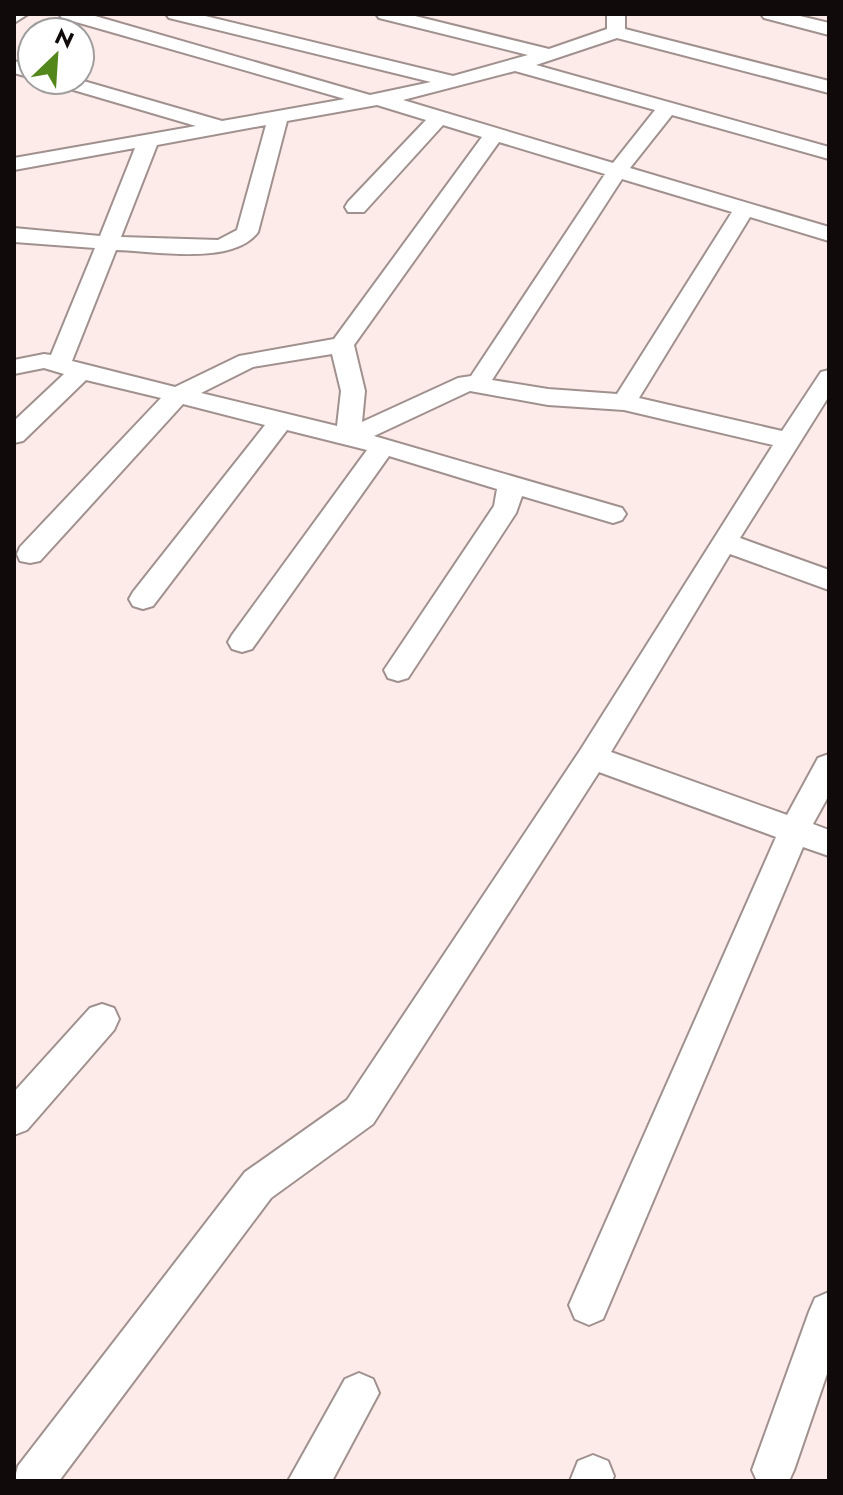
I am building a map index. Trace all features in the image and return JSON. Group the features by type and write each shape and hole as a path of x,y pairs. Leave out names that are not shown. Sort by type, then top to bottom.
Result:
{"street":[{"path":"14,18 19,14"},
{"path":"72,14 439,117 829,234"},
{"path":"175,14 452,82"},
{"path":"385,14 550,55"},
{"path":"770,14 822,23"},
{"path":"14,164 278,118 452,82 550,55 616,23 829,87"},
{"path":"516,65 829,153"},
{"path":"96,90 224,127"},
{"path":"478,383 617,171 666,109"},
{"path":"356,207 439,117"},
{"path":"14,235 108,243 221,247 239,240 247,232 278,118"},
{"path":"30,554 179,394 247,361 342,345 494,134"},
{"path":"14,435 70,368 108,243 149,140"},
{"path":"14,147 51,158"},
{"path":"624,402 745,209"},
{"path":"342,345 353,391 348,438"},
{"path":"14,367 44,361 179,394 383,446 613,514"},
{"path":"33,1481 258,1185 360,1112 592,757 829,377"},
{"path":"348,438 461,384 478,383 548,397 624,402 788,441"},
{"path":"143,599 281,421"},
{"path":"242,642 383,446"},
{"path":"398,670 507,507 511,485"},
{"path":"724,542 829,580"},
{"path":"592,757 829,843"},
{"path":"589,1305 795,829 829,766"},
{"path":"14,1118 102,1019"},
{"path":"773,1470 829,1312"},
{"path":"309,1481 359,1393"}]}
